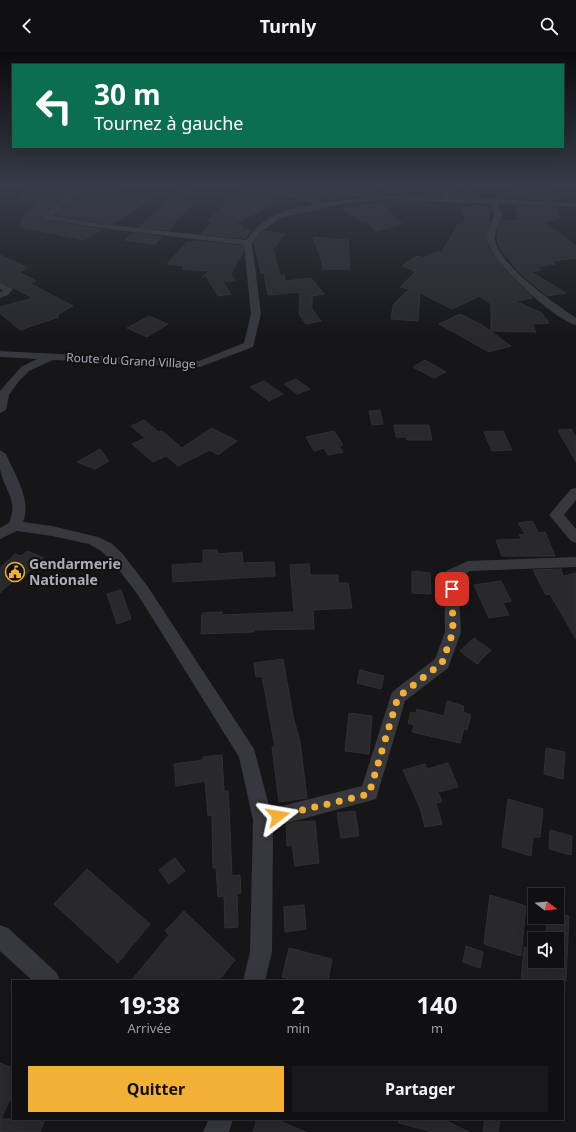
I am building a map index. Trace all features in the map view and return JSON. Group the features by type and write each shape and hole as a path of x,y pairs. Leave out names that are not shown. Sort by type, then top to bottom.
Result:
{"street":[{"path":"179,235 248,243 254,235"},
{"path":"492,235 492,246 500,259 530,287 576,322"},
{"name":"Route du Grand Village","path":"0,410 2,392 25,370 51,357 200,364 249,344 256,314 248,243"},
{"path":"0,284 8,289 5,293 0,295"},
{"path":"0,354 51,357"},
{"path":"0,454 19,500 20,512 15,526"},
{"path":"576,492 556,515 576,538"},
{"path":"0,534 15,526 52,531 93,540 106,547 117,557 143,591 248,755 263,820 260,952 254,980"},
{"path":"263,820 369,794 398,697 442,663 453,632 451,575 468,566 576,562"},
{"path":"0,936 47,980"},
{"path":"216,1132 220,1120"}],"building":[{"path":"62,235 92,235 84,240"},
{"path":"130,235 162,237 155,244 125,240"},
{"path":"216,235 247,235 245,238"},
{"path":"260,235 284,235 273,249 280,275 284,275 285,281 311,278 324,294 312,296 312,309 321,321 306,324 299,314 300,292 268,295 264,273 261,273 254,242"},
{"path":"452,235 487,235 489,249 509,275 533,298 515,301 542,313 549,323 532,324 536,332 491,331 491,304 480,296 452,309 420,293 418,321 391,319 393,305 409,289 400,287 416,271 402,266 417,256 424,258 437,252 441,253"},
{"path":"498,235 561,235 576,246 576,258 552,261 555,264 537,267 541,270 531,272 566,293 547,296 517,270 500,248 497,239"},
{"path":"313,237 348,240 350,269 322,269 322,261"},
{"path":"194,241 243,246 243,252 231,274 235,280 223,282 231,294 218,296 206,276 202,277 210,271 183,269 184,266 167,264 187,242 192,243"},
{"path":"0,255 28,268 18,272 36,281 29,283 73,306 57,315 59,317 20,330 0,313 0,307 33,298 0,281"},
{"path":"460,314 482,325 511,346 489,352 439,324"},
{"path":"149,316 168,324 147,337 127,328"},
{"path":"425,360 446,372 434,378 413,367"},
{"path":"296,379 310,389 297,394 284,384"},
{"path":"264,381 283,394 269,401 250,387"},
{"path":"380,410 383,424 372,425 369,411"},
{"path":"144,420 159,432 162,431 182,448 212,428 237,441 218,455 210,450 178,466 166,456 153,462 132,444 145,438 131,426"},
{"path":"394,425 429,425 432,440 407,440 406,437 396,437"},
{"path":"571,429 576,437 576,462 558,430"},
{"path":"334,431 343,445 339,446 343,452 328,455 324,448 314,451 306,437"},
{"path":"503,431 512,450 492,451 484,432"},
{"path":"100,449 109,461 95,469 77,462"},
{"path":"532,521 539,533 545,532 555,556 502,556 496,540 522,539 519,535 525,534 518,523"},
{"path":"203,550 217,550 217,554 242,552 243,563 274,562 275,576 173,582 172,565 203,563"},
{"name":"Gendarmerie Nationale","path":"27,551 44,558 22,578 18,576 0,593 0,568 15,554 21,556"},
{"path":"309,564 310,575 338,575 338,583 348,583 352,608 313,610 314,629 254,630 254,632 201,634 202,613 222,612 222,615 294,612 290,565"},
{"path":"561,569 563,576 576,573 576,639 550,594 546,595 533,570"},
{"path":"412,571 430,573 431,594 412,593"},
{"path":"501,581 511,601 503,603 509,615 489,618 474,585"},
{"path":"121,590 131,619 117,624 107,594"},
{"path":"474,638 491,650 477,664 460,651"},
{"path":"283,659 293,716 300,742 307,798 279,802 272,747 275,747 262,676 256,677 254,663"},
{"path":"360,670 384,676 381,689 357,683"},
{"path":"447,701 464,706 463,712 471,715 467,730 464,729 460,743 412,732 414,725 408,723 411,712 416,713 417,709 444,716"},
{"path":"349,713 372,716 369,754 345,751"},
{"path":"546,748 565,752 563,779 544,774"},
{"path":"222,755 224,791 228,791 232,876 240,875 241,893 237,894 238,927 225,928 224,896 218,897 216,868 213,868 212,815 208,816 205,781 176,786 174,764 203,760 203,757"},
{"path":"448,763 458,787 438,792 442,802 436,803 442,824 425,827 420,808 403,770 425,764 427,769"},
{"path":"508,799 543,809 540,837 533,837 531,856 502,847"},
{"path":"355,811 359,836 341,838 337,813"},
{"path":"315,821 319,863 295,866 292,845 287,846 286,825 297,822"},
{"path":"550,830 572,836 571,855 549,849"},
{"path":"175,858 185,871 169,884 159,870"},
{"path":"87,869 150,924 118,963 54,904"},
{"path":"490,895 526,906 521,956 484,944"},
{"path":"304,905 306,929 285,932 284,907"},
{"path":"184,911 235,960 219,980 132,980 169,935 165,931"},
{"path":"564,915 569,916 566,981 521,980 524,947 528,948 528,968 564,968 564,932 546,932 547,924 564,924"},
{"path":"466,946 483,952 480,968 463,962"},
{"path":"289,948 332,959 328,980 293,980 282,977"},
{"path":"0,1063 12,1068 12,1095 1,1119 45,1120 40,1132 0,1132"},
{"path":"257,1120 277,1120 306,1132 253,1132"},
{"path":"399,1120 444,1120 469,1132 433,1132 399,1123"},
{"path":"485,1120 500,1120 498,1132 483,1132"}],"place":[{"name":"Gendarmerie Nationale","path":"15,572"}],"route":[{"path":"278,816 369,794 398,697 442,663 453,632 452,589"}]}
